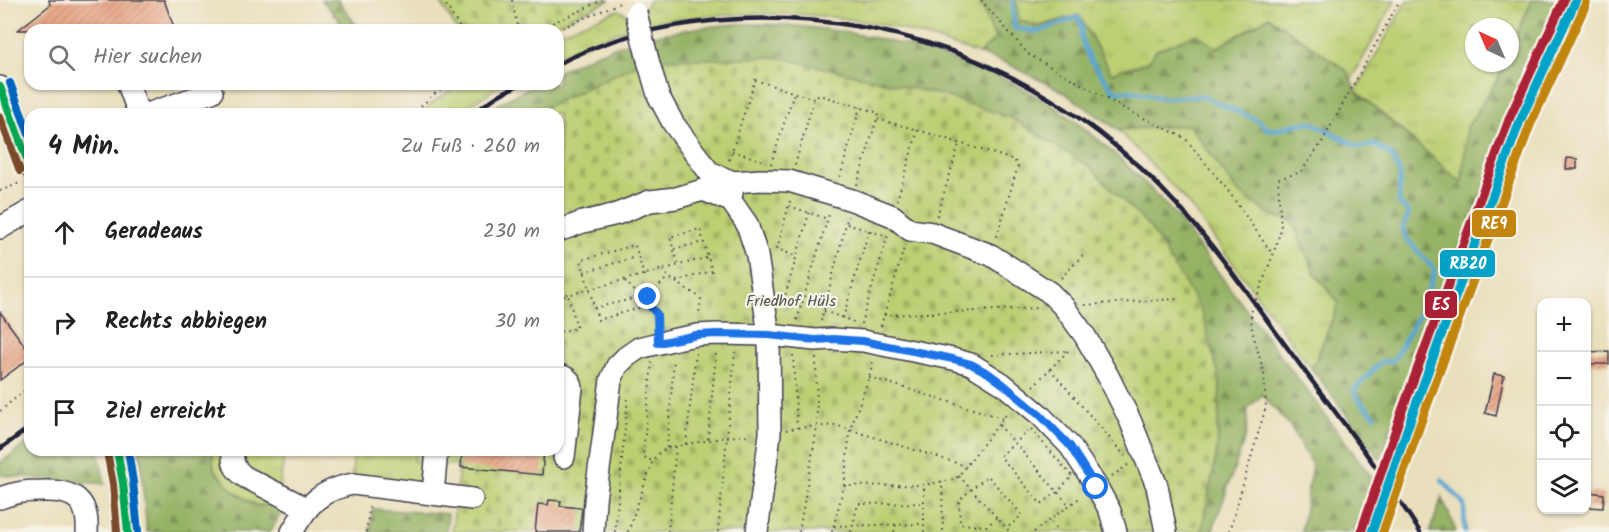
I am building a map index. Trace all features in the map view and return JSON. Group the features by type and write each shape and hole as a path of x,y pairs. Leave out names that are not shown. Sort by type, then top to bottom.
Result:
{"street":[{"path":"632,4 658,95 673,123 720,184 747,224 757,255 769,335 771,434 757,532"},
{"path":"0,87 24,151"},
{"path":"130,90 137,108"},
{"path":"165,108 213,92"},
{"path":"564,229 617,214 650,201 676,198 720,184 761,180 791,182 835,195 890,226 932,233 992,255 1057,299 1085,336 1144,454 1157,486 1166,532"},
{"path":"0,228 24,214"},
{"path":"593,532 611,380 617,366 639,348 697,335 727,334 863,341 971,364 988,373 1021,398 1070,446 1101,495 1110,512 1116,532"},
{"path":"564,377 571,382 572,388 564,457"},
{"path":"118,456 128,532"},
{"path":"232,456 236,470 245,477 306,508"},
{"path":"433,494 436,456"},
{"path":"292,532 306,508 322,494 335,487 353,484 472,499"},
{"path":"0,498 19,492 59,490 71,494 84,506 88,520 87,532"}],"path":[{"path":"443,0 457,24"},
{"path":"512,0 517,24"},
{"path":"550,24 602,0"},
{"path":"981,0 1028,54 1125,109 1185,138 1229,192 1274,255"},
{"path":"1228,532 1266,407 1264,373 1252,330 1251,313 1274,255 1281,229 1278,179 1301,172 1322,142 1400,0"},
{"path":"564,28 632,4"},
{"path":"720,184 755,80 814,99"},
{"path":"419,108 441,90"},
{"path":"731,151 771,164 794,93"},
{"path":"796,256 777,249 789,206 791,182 814,99 819,95 879,113 877,119 1014,160 1018,166 992,255"},
{"path":"797,428 793,337 861,107"},
{"path":"824,311 861,325 918,130"},
{"path":"932,233 959,144"},
{"path":"0,191 24,181"},
{"path":"789,206 828,219"},
{"path":"801,307 784,300 809,213"},
{"path":"846,224 869,230 890,226"},
{"path":"675,281 712,271 700,228 670,237 678,265"},
{"path":"843,318 869,230"},
{"path":"832,532 844,486 850,430 869,377 884,315 910,230"},
{"path":"675,249 703,242"},
{"path":"644,276 634,245 580,260 598,320 650,306"},
{"path":"1057,299 1084,254"},
{"path":"584,272 637,257"},
{"path":"564,296 709,257"},
{"path":"594,308 648,297 668,277"},
{"path":"625,281 657,314 662,342 667,448"},
{"path":"564,291 568,295 577,328 564,331"},
{"path":"884,315 1057,299 1176,299"},
{"path":"708,439 727,334"},
{"path":"718,532 727,334"},
{"path":"844,486 924,485 956,479 999,425 1002,418 1085,336"},
{"path":"653,460 647,460 643,454 662,342"},
{"path":"971,364 981,357 995,355 1068,351"},
{"path":"1050,369 1130,463"},
{"path":"869,377 1002,418"},
{"path":"615,532 629,390"},
{"path":"0,411 24,391"},
{"path":"999,425 1069,505"},
{"path":"1030,429 1072,476 1058,492 1041,504 1000,456 1014,442 1030,429"},
{"path":"668,532 676,446"},
{"path":"996,518 987,526 960,524 959,501 988,476 1022,515 1007,528"},
{"path":"959,477 1010,532"},
{"path":"942,481 943,532"},
{"path":"924,485 924,532"},
{"path":"851,532 858,504 924,503"},
{"path":"366,532 368,518"},
{"path":"1050,521 1058,532"},
{"path":"834,526 923,524"},
{"path":"872,532 874,525"},
{"path":"894,532 896,525"}],"green space":[{"path":"322,0 338,0 356,24 342,24"},
{"path":"439,0 610,0 556,24 453,24"},
{"path":"980,0 996,40 979,54 892,27 800,14 739,14 646,23 643,11 649,1"},
{"path":"980,0 1016,0 1019,20 1037,27 1079,15 1111,73 1148,62 1156,50 1197,34 1217,48 1269,17 1347,71 1356,91 1462,183 1467,127 1501,72 1519,72 1519,30 1532,0 1568,0 1527,79 1429,324 1380,459 1312,369 1339,303 1315,274 1292,221 1271,215 1238,192 1189,125 1118,130 1062,91 1006,63 979,54 995,39"},
{"path":"1016,0 1395,0 1351,80 1347,71 1269,17 1217,48 1148,62 1111,73 1079,15 1037,27 1019,20"},
{"path":"1407,0 1532,0 1519,30 1519,18 1465,18 1465,72 1501,72 1467,127 1463,184 1356,91"},
{"path":"618,10 628,15 632,28 564,54 564,31"},
{"path":"737,24 819,28 873,37 926,51 1011,82 1056,108 1104,144 1175,215 1373,479 1354,532 1301,532 1312,465 1290,426 1262,395 1248,408 1246,435 1212,532 1201,532 1217,451 1220,380 1201,310 1011,118 941,95 776,57 655,59 651,36"},
{"path":"634,41 640,63 544,108 494,108 525,90 564,90 564,69 605,50"},
{"name":"Friedhof Hüls","path":"776,57 941,95 1011,118 1090,167 1151,229 1201,310 1220,380 1217,451 1201,532 452,532 459,466 413,461 414,456 564,456 564,108 544,108 640,63 655,59"},
{"path":"451,90 494,90 465,108 427,108"},
{"path":"1189,125 1238,192 1271,215 1292,221 1315,274 1339,303 1312,369 1184,198 1118,130"},
{"path":"24,445 24,456 99,456 105,484 0,475 0,463"},
{"path":"139,456 213,456 214,469 233,491 257,506 270,503 275,497 291,506 293,517 282,511 270,532 147,532"},
{"path":"213,456 236,456 275,497 270,503 257,506 233,491 214,469"},
{"path":"240,456 284,456 279,491 247,474"},
{"path":"354,456 414,456 414,461 428,463 423,477 414,483 352,477"},
{"path":"1442,497 1456,532 1430,532"},
{"path":"373,509 448,514 446,532 370,532"}],"building":[{"path":"49,0 164,0 173,24 26,24 50,5"},
{"path":"1567,158 1577,159 1577,169 1566,169"},
{"path":"0,312 24,345 24,362 0,380"},
{"path":"1609,351 1609,364 1591,364 1591,352"},
{"path":"1494,374 1504,376 1496,416 1485,413"},
{"path":"462,456 544,456 542,475 461,467"},
{"path":"1591,492 1604,494 1603,508 1591,507"},
{"path":"549,500 561,501 560,506 582,508 579,532 535,532 538,504 548,505"}],"waterway":[{"path":"1013,0 1014,28 1038,32 1078,17 1082,26 1081,39 1090,60 1114,91 1133,91 1165,98 1202,96 1259,121 1266,128 1276,130 1311,122 1359,147 1375,145 1392,156 1400,173 1399,203 1409,213 1403,228 1405,237 1435,270 1422,309 1393,361 1382,361 1354,390 1357,398 1375,416"},
{"path":"1442,480 1464,504 1465,532"}],"railway":[{"path":"564,61 612,41 669,27 698,22 786,19 843,24 898,35 951,51 1002,72 1050,99 1096,130 1139,166 1179,207 1236,277 1373,463 1420,532"},
{"path":"480,108 509,90"},
{"path":"0,449 24,431"}],"transit line":[{"name":"ES","path":"1362,529 1402,411 1510,117 1564,0"},
{"name":"RB20","path":"1372,532 1412,415 1520,121 1576,0"},
{"name":"RE9","path":"1383,532 1530,125 1586,4"},
{"path":"10,83 24,121"},
{"path":"0,87 24,151"},
{"path":"0,117 20,171"},
{"path":"108,456 113,484 117,532"},
{"path":"118,456 128,532"},
{"path":"129,456 138,531"}],"route":[{"path":"648,297 641,297 657,314 658,343 697,335 717,334 863,341 971,364 1003,384 1040,415 1070,446 1096,487"}]}
